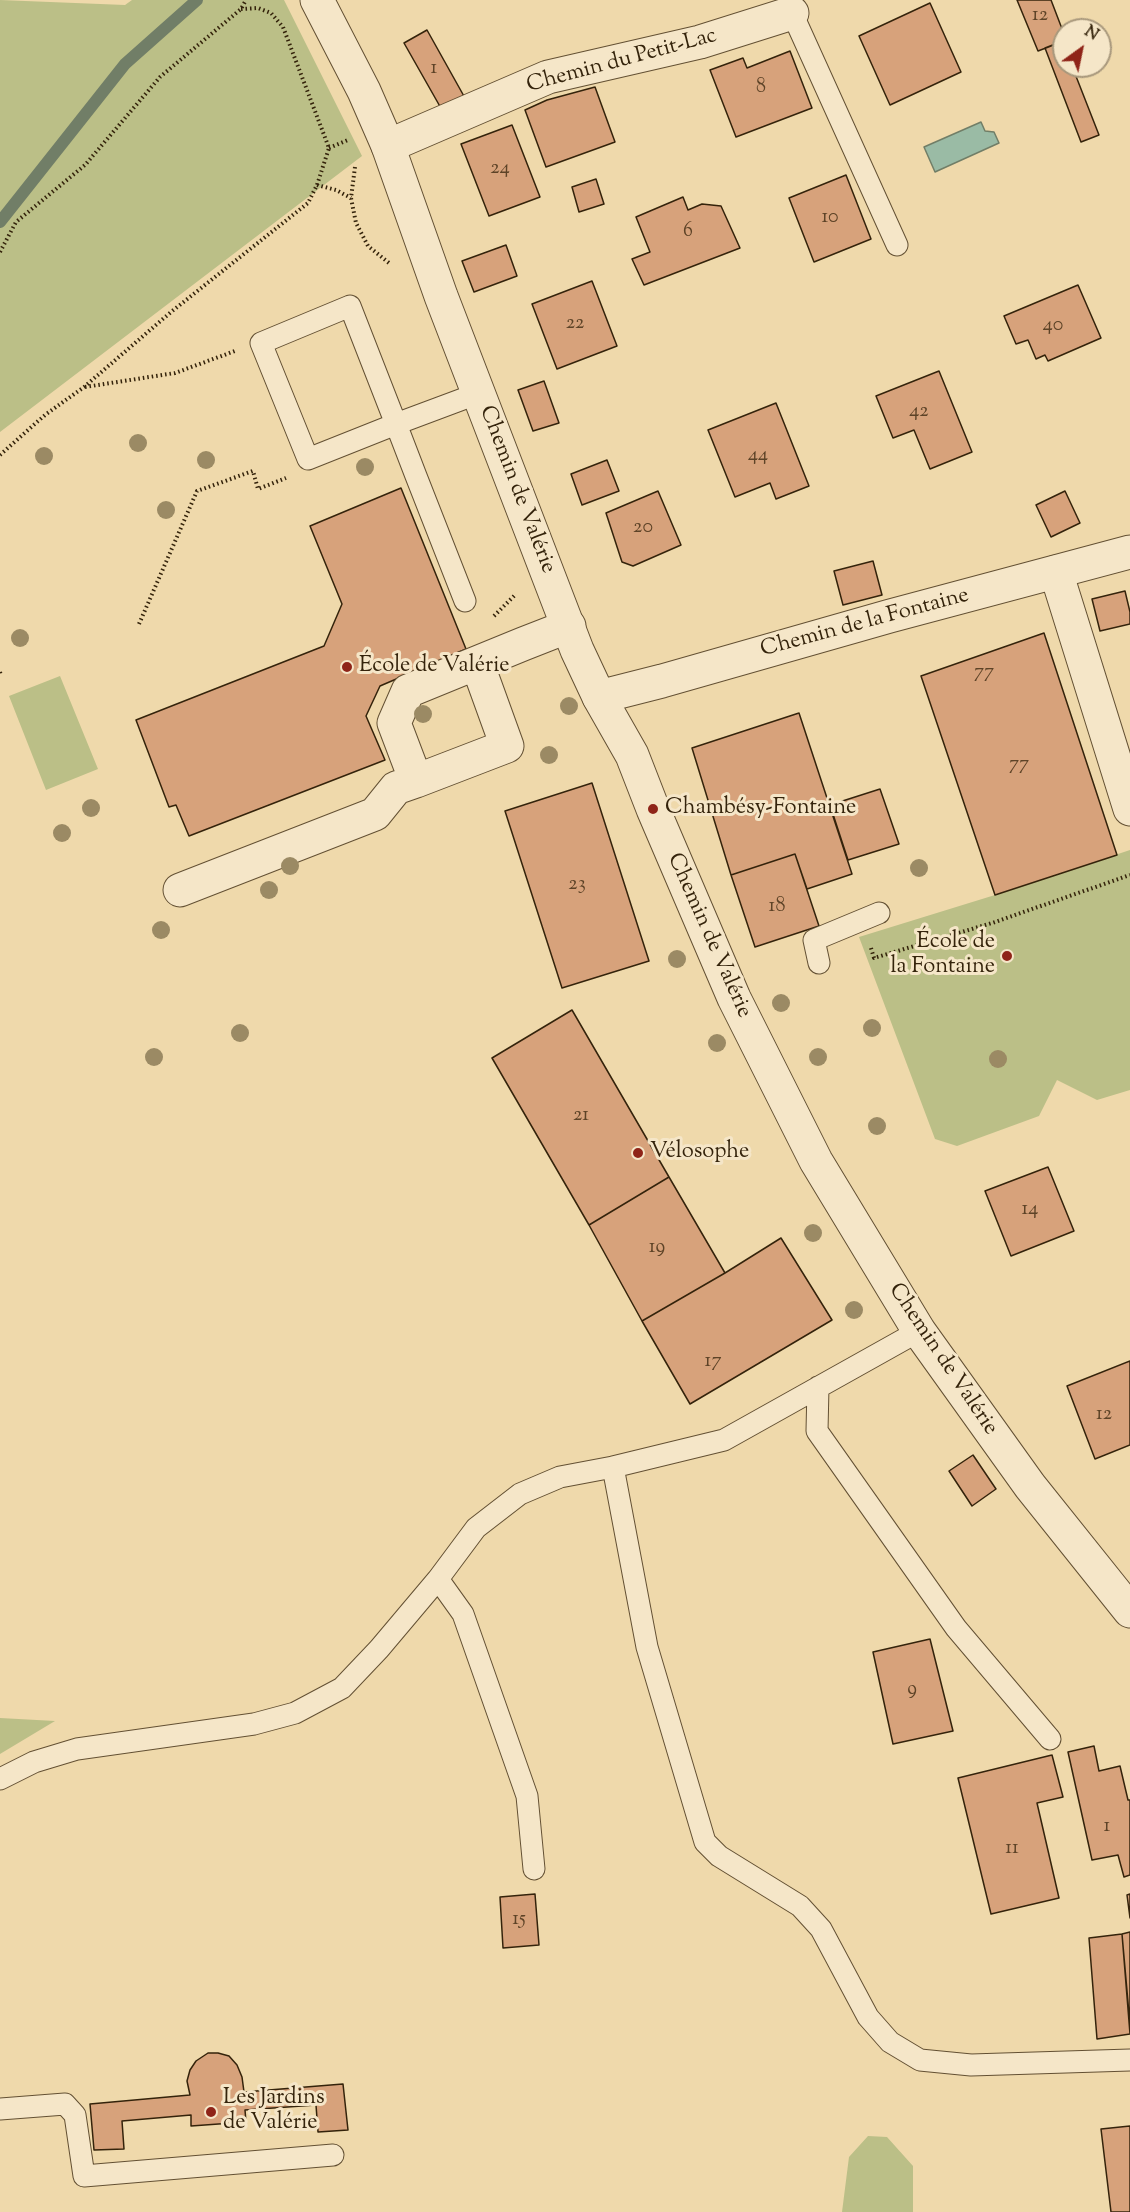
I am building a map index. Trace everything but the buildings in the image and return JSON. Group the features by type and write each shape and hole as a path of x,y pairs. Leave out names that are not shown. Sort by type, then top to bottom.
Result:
{"street":[{"name":"Chemin de Valérie","path":"317,0 364,91 388,146 441,296 569,626 599,697 632,755 719,968 758,1047 816,1161 919,1331 1030,1486 1130,1611"},
{"name":"Chemin du Petit-Lac","path":"388,146 549,77 622,58 700,42 792,13"},
{"name":"Chemin de la Fontaine","path":"599,697 1130,552"},
{"path":"1056,572 1130,809"},
{"path":"416,781 394,723 408,691 569,626"},
{"path":"180,890 375,814 396,788 507,746 477,663"}],"lane":[{"path":"792,13 897,245"},
{"path":"465,601 396,424 350,306 261,343 308,459 396,424 479,393"},
{"path":"819,963 814,940 870,917"},
{"path":"0,1779 34,1761 77,1749 254,1724 295,1713 342,1688 380,1648 438,1579 476,1528 520,1494 560,1476 613,1467 723,1440 919,1331"},
{"path":"818,1387 817,1431 956,1628 1050,1738"},
{"path":"613,1467 647,1647 705,1842 719,1856 800,1906 821,1929 868,2017 890,2042 920,2060 970,2065 1130,2060"},
{"path":"438,1579 463,1614 527,1796 534,1869"},
{"path":"0,2109 65,2104 75,2115 84,2176 333,2155"}],"path":[{"path":"0,252 16,222 85,165 160,76 241,9 246,0"},
{"path":"0,455 45,415 84,387 171,312 308,203 317,185 329,148 282,27 271,13 258,8 241,9"},
{"path":"329,148 345,140"},
{"path":"317,185 336,190 351,198"},
{"path":"84,387 175,373 261,343"},
{"path":"139,624 197,491 253,471 258,489 293,475"},
{"path":"870,917 874,958 992,922 1130,875"}],"green space":[{"path":"0,0 125,5 132,0 284,0 362,156 0,432"},
{"path":"60,676 98,769 46,790 9,696"},
{"path":"1130,850 1130,1090 1097,1100 1057,1080 1039,1116 957,1146 935,1139 859,937"},
{"path":"0,1718 55,1721 0,1754"},
{"path":"868,2136 887,2137 913,2166 913,2212 842,2212 849,2157"}],"shaded area":[{"path":"981,122 985,131 994,132 999,143 935,172 924,147"}],"waterway":[{"path":"0,222 125,64 197,0"}],"place":[{"name":"École de Valérie","path":"347,667"},
{"name":"Chambésy-Fontaine","path":"653,809"},
{"name":"École de la Fontaine","path":"1007,956"},
{"name":"Vélosophe","path":"638,1153"},
{"name":"Les Jardins de Valérie","path":"211,2112"}]}
